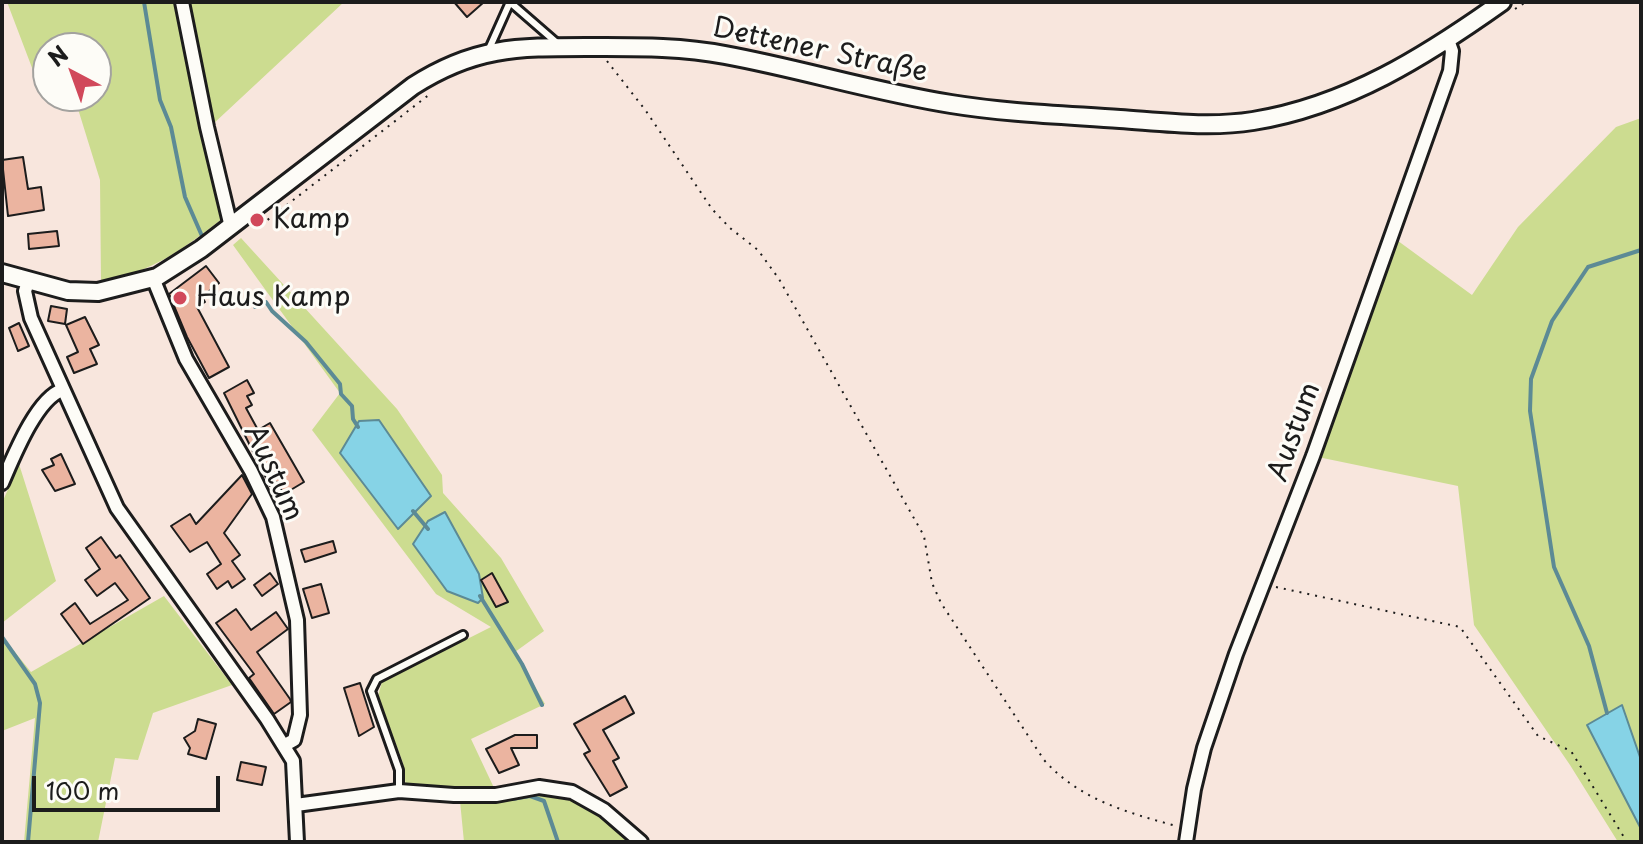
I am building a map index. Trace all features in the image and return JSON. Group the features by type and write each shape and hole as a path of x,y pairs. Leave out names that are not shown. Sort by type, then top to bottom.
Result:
{"street":[{"path":"182,2 207,127 239,229"},
{"name":"Dettener Straße","path":"2,273 68,291 98,292 153,278 239,229 413,86 451,64 487,52 561,47 723,55 976,108 1218,123 1273,117 1330,99 1393,73 1502,2"},
{"name":"Austum","path":"1189,838 1194,789 1204,748 1236,654 1313,456 1450,71 1452,51 1448,40"},
{"name":"Austum","path":"153,278 186,359 251,471 273,517 297,620 300,715 294,740 285,745"},
{"path":"28,282 27,306 117,508 285,745 293,761 297,842"},
{"path":"2,483 51,393 62,390"},
{"path":"296,805 399,791 496,795 539,787 572,792 604,810 641,842"}],"lane":[{"path":"487,52 511,3 561,47"},
{"path":"399,791 399,770 371,691 377,679 463,635"}],"path":[{"path":"619,60 606,60 646,111 712,209 758,250 779,279 924,536 932,583 941,603 1044,760 1061,779 1100,802 1189,838"},
{"path":"239,229 261,225 435,90"},
{"path":"1263,584 1460,627 1538,736 1571,751 1627,842"}],"green space":[{"path":"7,2 178,2 222,219 166,258 137,272 101,282 100,180 79,112 112,112 112,32 32,32 32,68"},
{"path":"187,2 344,2 212,125"},
{"path":"1641,118 1641,842 1618,842 1570,765 1474,625 1458,486 1313,456 1394,238 1472,295 1518,227 1616,127"},
{"path":"241,238 397,409 442,475 443,493 501,558 544,631 515,652 545,704 471,739 495,790 406,787 403,763 378,696 382,682 491,627 436,594 312,430 340,393 233,245"},
{"path":"19,464 56,581 2,623 2,503"},
{"path":"164,596 232,685 153,713 138,760 115,758 98,842 24,842 35,718 2,731 2,636 31,672"},
{"path":"544,793 583,803 633,842 464,842 460,801"}],"water":[{"path":"379,420 431,496 398,529 340,453 359,421"},
{"path":"445,512 479,574 483,598 478,603 447,591 413,544 428,521"},
{"path":"1622,705 1641,760 1641,829 1587,725"}],"building":[{"path":"454,2 484,2 467,17"},
{"path":"23,157 28,189 41,187 44,210 8,216 2,160"},
{"path":"57,231 59,246 29,249 28,234"},
{"path":"206,266 219,283 202,297 205,302 197,307 229,367 209,378 169,294"},
{"path":"51,306 67,309 65,324 48,321"},
{"path":"85,317 99,345 90,349 97,364 74,373 67,357 78,352 66,325"},
{"path":"19,323 29,346 18,351 9,328"},
{"path":"247,380 254,393 247,396 252,405 246,408 258,430 270,423 304,482 284,494 277,482 270,486 224,393"},
{"path":"61,454 75,484 55,491 42,470 54,465 51,459"},
{"path":"242,475 252,494 224,533 240,555 232,561 245,579 232,588 228,581 217,589 207,574 221,564 207,542 190,552 171,526 190,514 196,524"},
{"path":"101,537 116,558 120,555 150,598 83,644 61,614 75,603 90,624 128,600 115,583 97,596 85,580 100,569 86,548"},
{"path":"333,541 336,552 305,562 301,550"},
{"path":"270,573 278,584 262,596 254,585"},
{"path":"492,573 508,602 496,607 481,580"},
{"path":"321,584 329,613 312,618 303,589"},
{"path":"236,609 251,630 276,612 288,629 257,652 291,702 274,714 249,678 254,674 216,623"},
{"path":"360,683 374,727 359,736 344,688"},
{"path":"625,696 634,713 603,730 619,758 613,761 627,787 610,796 584,754 590,751 574,724"},
{"path":"198,719 216,724 206,759 188,754 190,748 184,738 195,731"},
{"path":"515,735 537,735 537,748 511,748 519,765 499,773 486,749"},
{"path":"241,762 266,767 262,785 237,780"}],"waterway":[{"path":"144,2 160,100 171,127 185,197 202,236"},
{"path":"1607,713 1589,646 1554,567 1530,411 1531,379 1552,321 1588,267 1641,250"},
{"path":"255,307 266,302 306,342 340,384 341,394 352,406 353,419 358,427"},
{"path":"413,511 428,529"},
{"path":"480,596 522,664 542,705"},
{"path":"2,637 35,684 40,703 28,842"},
{"path":"512,799 530,796 544,801 558,842"}],"place":[{"name":"Kamp","path":"257,220"},
{"name":"Haus Kamp","path":"180,298"}]}
